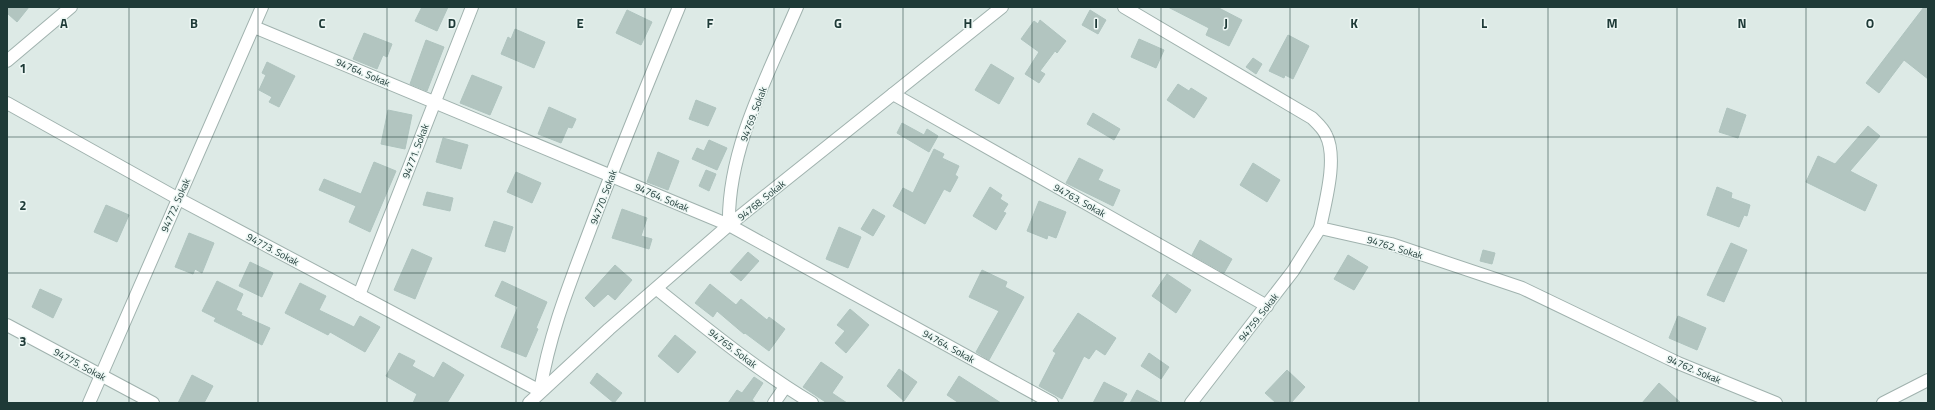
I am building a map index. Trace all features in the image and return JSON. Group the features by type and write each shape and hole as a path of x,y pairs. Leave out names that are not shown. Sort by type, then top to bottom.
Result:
{"street":[{"path":"7,61 71,7"},
{"name":"94772. Sokak","path":"89,403 177,198 262,7"},
{"name":"94771. Sokak","path":"358,295 472,7"},
{"name":"94770. Sokak","path":"540,392 549,344 557,317 611,176 679,7"},
{"name":"94769. Sokak","path":"728,226 728,203 736,160 753,110 797,7"},
{"name":"94768. Sokak","path":"529,403 609,328 657,289 728,226 1002,7"},
{"path":"1124,7 1312,118 1319,125 1326,135 1330,148 1331,162 1320,228"},
{"name":"94764. Sokak","path":"254,27 728,226 1052,403"},
{"name":"94763. Sokak","path":"893,94 1267,306"},
{"name":"94773. Sokak","path":"7,103 177,198 540,392"},
{"name":"94759. Sokak","path":"1191,403 1293,271 1320,228"},
{"name":"94762. Sokak","path":"1320,228 1391,244 1522,288 1589,322 1683,365 1776,403"},
{"name":"94765. Sokak","path":"657,289 728,346 785,387 812,403"},
{"name":"94775. Sokak","path":"7,326 153,403"},
{"path":"1883,403 1928,380"},
{"path":"774,403 785,387"}],"building":[{"path":"7,7 29,7 17,22 7,13"},
{"path":"422,7 448,7 437,31 415,21"},
{"path":"1168,7 1217,7 1242,20 1229,46 1206,35 1209,28"},
{"path":"1924,7 1928,7 1928,79 1904,60 1879,93 1866,83"},
{"path":"627,10 652,22 641,45 616,33"},
{"path":"1090,10 1106,20 1098,34 1082,25"},
{"path":"1040,20 1066,41 1057,53 1055,51 1040,71 1045,74 1039,83 1025,74 1039,52 1021,39 1034,21 1038,24"},
{"path":"515,29 545,42 534,68 501,54 508,37 511,39"},
{"path":"364,33 392,44 387,57 383,55 377,69 353,59"},
{"path":"1288,35 1309,46 1293,79 1285,75 1284,78 1269,71"},
{"path":"1139,39 1164,50 1156,68 1131,57"},
{"path":"426,40 444,47 427,91 410,84"},
{"path":"1253,58 1262,64 1256,74 1246,67"},
{"path":"267,62 295,76 279,107 269,102 272,97 259,90 266,75 262,73"},
{"path":"991,64 1014,78 999,104 975,90"},
{"path":"472,75 502,87 490,115 460,103"},
{"path":"1178,84 1189,91 1191,88 1207,98 1194,118 1167,100"},
{"path":"696,100 716,108 708,126 689,119"},
{"path":"549,107 576,119 572,128 568,127 561,143 538,134"},
{"path":"1727,108 1746,115 1738,138 1719,132"},
{"path":"388,110 412,115 405,149 381,144"},
{"path":"1093,113 1120,129 1114,140 1087,124"},
{"path":"902,123 924,135 927,129 938,136 929,152 897,133"},
{"path":"1868,126 1880,136 1850,171 1877,185 1865,211 1806,182 1818,156 1835,164"},
{"path":"443,138 468,145 461,169 436,162"},
{"path":"709,140 727,148 717,170 692,159 697,148 704,151"},
{"path":"934,149 944,154 942,158 959,166 955,175 958,177 950,192 944,189 925,224 893,206 903,188 913,193"},
{"path":"658,152 679,161 668,190 647,182"},
{"path":"1079,158 1103,170 1098,180 1120,190 1113,206 1066,183"},
{"path":"374,162 396,171 370,232 349,222 356,206 319,190 324,179 361,194"},
{"path":"1253,163 1280,180 1267,202 1240,185"},
{"path":"706,170 716,174 709,191 699,186"},
{"path":"516,172 541,183 532,203 507,192"},
{"path":"990,187 1002,195 1000,199 1008,204 1003,212 1006,213 996,230 973,216"},
{"path":"1717,187 1732,193 1731,198 1750,205 1747,216 1744,215 1739,227 1707,215"},
{"path":"427,192 453,198 450,211 423,205"},
{"path":"1039,201 1066,212 1056,238 1048,235 1047,239 1027,231"},
{"path":"106,205 129,215 117,242 94,232"},
{"path":"622,209 647,218 641,236 652,239 649,249 612,238"},
{"path":"873,209 885,216 873,236 861,229"},
{"path":"494,221 513,227 505,252 485,246"},
{"path":"839,227 861,237 848,268 826,259"},
{"path":"189,233 214,243 202,273 195,269 193,274 175,267"},
{"path":"1200,240 1232,259 1224,273 1192,255"},
{"path":"1731,243 1747,250 1724,302 1707,295"},
{"path":"412,249 432,258 415,299 394,290"},
{"path":"1483,250 1495,253 1492,264 1480,261"},
{"path":"748,252 759,261 741,281 730,272"},
{"path":"1348,255 1368,267 1354,290 1334,279"},
{"path":"250,262 273,273 262,297 239,286"},
{"path":"615,265 632,280 615,300 608,294 594,307 585,298"},
{"path":"982,270 1007,282 1005,287 1024,297 989,360 976,352 999,311 969,297"},
{"path":"1167,274 1191,290 1176,313 1152,296"},
{"path":"217,281 243,294 236,310 242,313 241,315 270,328 262,345 214,321 216,318 202,311"},
{"path":"502,281 547,302 536,328 538,329 526,357 501,347 518,307 495,296"},
{"path":"300,283 326,296 319,310 354,327 360,316 380,327 365,352 330,332 328,335 285,313"},
{"path":"710,284 736,305 741,299 767,320 769,317 785,329 769,351 745,333 744,334 717,311 713,317 695,303"},
{"path":"40,289 62,299 53,318 32,307"},
{"path":"850,309 869,325 846,353 835,343 845,331 837,325"},
{"path":"1078,313 1116,338 1105,355 1096,349 1089,359 1084,356 1062,399 1039,386 1056,353 1053,351"},
{"path":"1678,316 1706,328 1697,350 1669,338"},
{"path":"675,335 696,352 678,373 658,356"},
{"path":"399,353 415,361 412,366 434,378 443,362 464,375 447,403 413,403 417,394 386,376"},
{"path":"1149,353 1169,367 1161,379 1141,366"},
{"path":"821,362 843,377 832,393 847,403 827,403 803,387"},
{"path":"899,369 917,382 904,401 887,386"},
{"path":"1287,370 1305,387 1291,403 1276,403 1265,393"},
{"path":"597,373 622,393 614,403 590,383"},
{"path":"192,375 213,386 204,403 178,403"},
{"path":"959,376 1001,403 959,403 947,395"},
{"path":"754,377 763,383 752,400 756,403 728,403 737,390 742,393"},
{"path":"1104,382 1127,394 1122,403 1093,403"},
{"path":"1659,383 1681,403 1642,403"},
{"path":"1137,390 1161,403 1130,403"}]}
